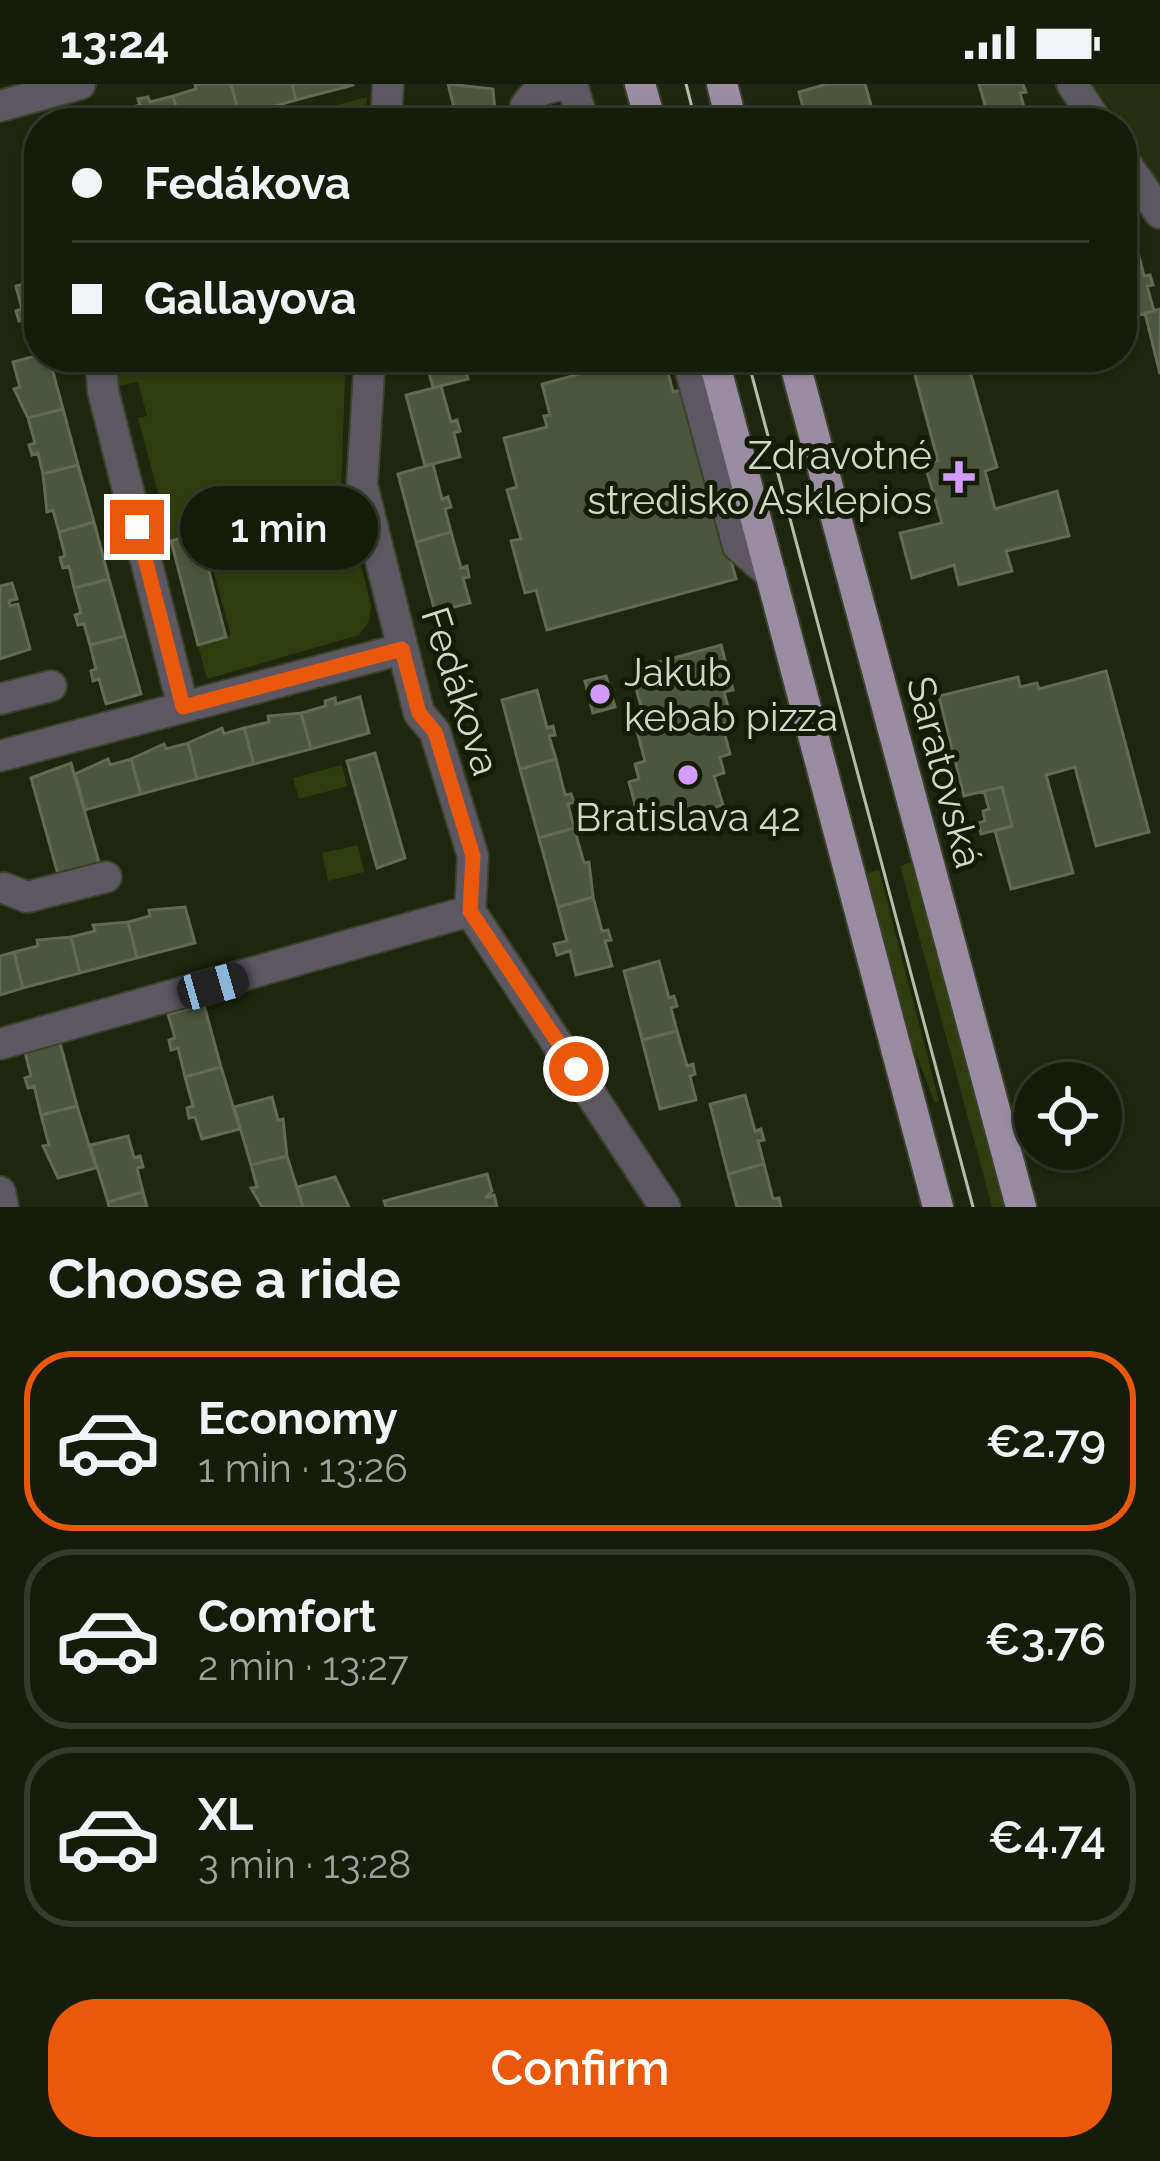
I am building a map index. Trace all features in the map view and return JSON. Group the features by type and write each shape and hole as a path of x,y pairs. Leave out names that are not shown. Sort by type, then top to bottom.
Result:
{"main road":[{"path":"717,372 938,1207"},
{"name":"Saratovská","path":"798,372 1021,1207"}],"street":[{"path":"43,108 80,84"},
{"path":"526,108 538,91 571,92"},
{"path":"1137,180 1160,214"},
{"path":"102,372 183,707"},
{"name":"Fedákova","path":"369,372 362,485 419,713 435,732 473,856 470,911"},
{"path":"691,372 738,546 771,574"},
{"path":"0,756 402,649"},
{"path":"0,699 51,686"},
{"path":"4,888 27,897 106,877"},
{"path":"0,1044 470,911 665,1207"},
{"path":"0,1192 4,1207"}],"shaded area":[{"path":"1092,84 1160,84 1160,185 1137,147 1137,108 1110,108"},
{"path":"367,97 366,108 327,108"},
{"path":"112,372 345,372 341,488 371,605 369,621 359,635 207,679 198,645 231,635 202,529 171,541 138,418 147,416 138,382 113,387"},
{"path":"342,765 347,786 299,799 293,778"},
{"path":"358,845 364,872 328,881 322,853"},
{"path":"912,862 1006,1207 992,1207 900,866"},
{"path":"879,870 939,1101 935,1103 905,1026 867,873"}],"building":[{"path":"195,84 231,84 238,108 177,108 173,96 196,89"},
{"path":"231,84 292,84 296,100 268,108 238,108"},
{"path":"292,84 353,84 353,85 296,100"},
{"path":"448,84 493,89 495,108 454,108"},
{"path":"827,84 865,84 872,108 803,108 799,92"},
{"path":"979,84 1023,84 1024,108 986,108"},
{"path":"173,96 177,108 128,108 140,105 138,99 148,97 150,102"},
{"path":"1137,248 1144,276 1150,275 1153,285 1147,286 1154,311 1137,315"},
{"path":"24,284 24,320 19,321 16,311 22,309 16,286"},
{"path":"1160,309 1160,374 1145,313"},
{"path":"24,359 24,372 53,372 63,409 28,418 14,389 20,387 13,362"},
{"path":"429,372 466,372 468,379 433,388"},
{"path":"587,372 668,372 673,392 684,389 736,579 547,630 536,590 525,593 511,541 521,539 507,490 517,487 504,438 547,427 544,416 550,415 542,384"},
{"name":"Zdravotné stredisko Asklepios","path":"914,372 970,372 997,467 985,471 995,509 1057,491 1069,536 1006,551 1012,571 959,585 954,565 912,578 900,533 942,523 925,465 938,461"},
{"path":"441,386 451,422 457,420 460,431 454,433 460,457 425,466 406,395"},
{"path":"63,409 78,465 43,474 38,453 32,455 29,445 35,443 28,418"},
{"path":"433,464 442,499 448,497 451,507 445,509 451,532 416,542 398,474"},
{"path":"78,465 94,522 59,532 53,510 47,512 43,474"},
{"path":"94,522 109,579 74,588 69,566 63,568 60,558 65,556 59,532"},
{"path":"451,532 461,568 467,566 469,577 463,578 470,603 435,612 416,542"},
{"path":"199,533 226,637 198,645 171,541"},
{"path":"109,579 125,636 90,645 84,624 78,625 75,615 81,613 74,588"},
{"path":"12,583 17,599 9,601 10,606 18,604 30,649 0,659 0,586"},
{"path":"125,636 141,694 106,704 99,679 93,681 91,671 96,669 90,645"},
{"path":"721,645 733,690 724,692 732,722 722,724 730,754 720,757 724,773 714,776 723,805 641,827 629,782 639,779 635,764 645,761 637,731 647,729 635,684 644,682 640,667"},
{"path":"1106,671 1149,832 1096,846 1075,767 1046,775 1073,873 1011,889 995,831 1012,826 1002,787 964,796 939,696 1018,677 1020,687 1037,683 1039,689"},
{"name":"Jakub kebab pizza","path":"606,676 615,707 593,713 585,681"},
{"path":"537,690 547,728 553,726 555,735 549,736 556,759 520,769 502,700"},
{"path":"360,697 369,733 311,749 301,713 326,706 325,701 335,698 336,704"},
{"path":"301,713 311,749 254,764 244,728 269,722 268,716"},
{"path":"222,728 224,734 244,728 254,764 197,779 188,743"},
{"path":"188,743 197,779 141,794 131,759 164,744 166,749"},
{"path":"375,753 405,858 377,868 347,761"},
{"path":"108,759 110,765 131,759 141,794 85,810 75,774"},
{"path":"556,759 565,795 571,794 574,802 568,804 574,828 539,838 520,769"},
{"path":"71,763 100,866 59,878 31,778"},
{"path":"1002,787 1012,826 981,834 978,823 985,821 983,811 989,809 984,791"},
{"path":"574,828 584,863 589,862 593,897 558,907 539,838"},
{"path":"593,897 602,931 608,930 611,940 605,941 612,966 576,975 570,951 557,955 554,944 567,941 558,907"},
{"path":"185,907 195,943 137,958 128,922 150,916 149,910"},
{"path":"128,922 137,958 80,973 71,937 95,931 93,925"},
{"path":"71,937 80,973 23,988 14,952 38,946 37,940"},
{"path":"14,952 23,988 0,995 0,956"},
{"path":"659,961 669,998 674,996 677,1006 671,1008 677,1031 642,1040 624,971"},
{"path":"204,1005 221,1067 185,1077 178,1048 171,1050 169,1040 175,1038 168,1014"},
{"path":"677,1031 687,1066 693,1064 695,1074 690,1076 696,1100 660,1109 642,1040"},
{"path":"60,1043 77,1106 41,1115 34,1086 28,1088 25,1078 31,1076 25,1052"},
{"path":"221,1067 240,1129 202,1139 195,1117 189,1118 187,1108 193,1106 185,1077"},
{"path":"745,1095 755,1131 761,1129 764,1140 758,1141 764,1164 728,1174 710,1104"},
{"path":"272,1097 278,1120 283,1119 287,1156 251,1165 234,1107"},
{"path":"77,1106 96,1168 58,1178 43,1146 49,1145 41,1115"},
{"path":"128,1136 134,1158 140,1156 143,1167 137,1168 143,1192 108,1202 90,1145"},
{"path":"287,1156 303,1207 262,1207 251,1188 257,1187 251,1165"},
{"path":"764,1164 773,1199 779,1198 781,1207 737,1207 728,1174"},
{"path":"487,1174 492,1191 485,1198 494,1195 497,1207 386,1207 384,1201"},
{"path":"335,1177 349,1207 303,1207 297,1187"},
{"path":"143,1192 147,1207 109,1207 108,1202"}],"tram line":[{"path":"686,84 692,108"},
{"path":"751,372 973,1207"}],"place":[{"name":"Zdravotné stredisko Asklepios","path":"959,477"},
{"name":"Jakub kebab pizza","path":"600,694"},
{"name":"Bratislava 42","path":"688,775"}],"route":[{"path":"137,527 183,707 402,649 419,713 435,732 473,856 470,911 576,1069"}]}
